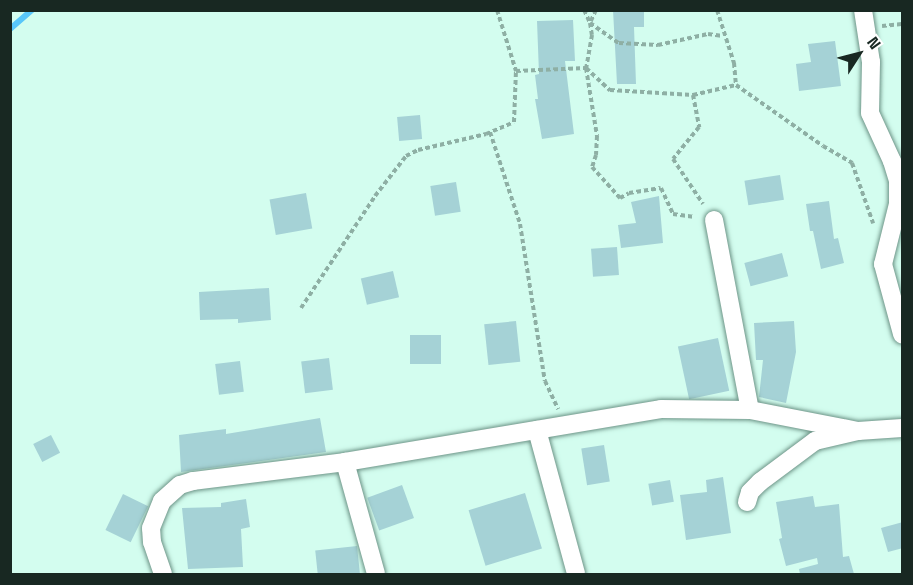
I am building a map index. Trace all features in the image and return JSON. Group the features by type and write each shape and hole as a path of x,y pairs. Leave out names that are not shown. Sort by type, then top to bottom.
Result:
{"street":[{"path":"863,10 871,62 870,113 892,161 898,182 898,204 883,264 903,334"},
{"path":"714,220 750,410"},
{"path":"163,574 152,542 151,528 162,501 180,485 193,481 345,462 661,409 750,410 858,431"},
{"path":"747,502 750,492 760,482 814,441 858,431 903,428"},
{"path":"537,430 576,574"},
{"path":"345,462 376,574"}],"path":[{"path":"301,308 375,196 406,156 490,132 514,122 516,71 497,10"},
{"path":"584,10 591,23 592,35 586,68 597,136 596,155 592,167 620,198 629,193 661,188 673,214 714,220"},
{"path":"591,23 596,10"},
{"path":"717,10 723,36 734,63 736,85"},
{"path":"591,23 619,43 658,45 708,34 723,36"},
{"path":"516,71 586,68 610,90 693,95 736,85 823,146 852,163 861,182 875,232"},
{"path":"693,95 699,127 673,159 714,220"},
{"path":"490,132 520,224 545,381 560,412 573,422"}],"building":[{"path":"613,10 644,10 644,27 634,27 636,84 617,84"},
{"path":"573,20 575,61 565,61 574,134 542,139 535,99 538,99 535,75 539,74 537,21"},
{"path":"835,41 841,86 799,91 796,64 811,62 808,44"},
{"path":"420,115 422,139 399,141 397,117"},
{"path":"780,175 784,200 748,205 744,181"},
{"path":"456,182 461,212 435,216 430,186"},
{"path":"306,193 312,228 276,235 270,199"},
{"path":"659,196 663,243 621,248 618,225 636,223 631,202"},
{"path":"829,201 834,239 838,238 844,263 821,269 813,231 810,231 806,204"},
{"path":"617,247 619,275 593,277 591,249"},
{"path":"782,253 788,276 751,286 744,263"},
{"path":"393,271 399,297 367,305 361,278"},
{"path":"269,288 271,320 238,323 238,319 200,320 199,292"},
{"path":"516,321 520,362 488,365 484,324"},
{"path":"794,321 796,352 786,403 759,397 763,360 756,360 754,323"},
{"path":"410,335 441,335 441,364 410,364"},
{"path":"718,338 729,391 689,399 678,347"},
{"path":"329,358 333,390 305,393 301,361"},
{"path":"240,361 244,392 219,395 215,364"},
{"path":"320,418 326,452 181,472 179,435 226,429 226,434"},
{"path":"51,435 60,453 42,462 33,444"},
{"path":"604,445 610,482 587,485 581,449"},
{"path":"723,477 731,533 686,540 680,495 707,492 706,480"},
{"path":"670,480 674,502 652,505 648,484"},
{"path":"402,485 414,518 379,531 367,498"},
{"path":"525,493 542,548 486,566 469,510"},
{"path":"123,494 148,506 131,542 105,530"},
{"path":"813,496 815,507 839,504 843,557 849,556 854,574 800,574 799,569 818,564 817,558 786,566 779,539 782,538 776,502"},
{"path":"246,499 250,527 241,529 243,567 188,569 182,508 221,507 221,503"},
{"path":"903,522 903,548 888,552 881,528"},
{"path":"357,546 360,574 318,574 315,550"}],"waterway":[{"path":"10,29 32,10"}]}
